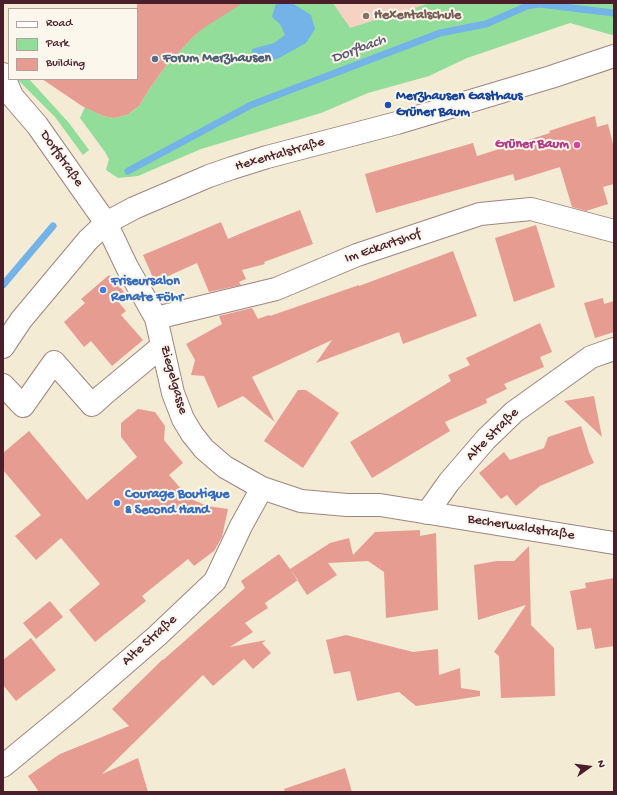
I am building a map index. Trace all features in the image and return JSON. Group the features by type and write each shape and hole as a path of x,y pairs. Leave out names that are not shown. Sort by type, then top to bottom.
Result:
{"street":[{"name":"Hexentalstraße","path":"3,347 21,320 88,240 106,223 134,208 232,168 267,157 405,121 551,78 614,56"},
{"name":"Dorfstraße","path":"3,74 8,94 37,125 106,223"},
{"name":"Im Eckartshof","path":"156,318 276,289 357,255 480,214 531,209 614,231"},
{"name":"Ziegelgasse","path":"106,223 127,267 156,318 173,393 183,419 192,434 204,449 225,466 262,488 301,501 380,506 427,513"},
{"path":"3,385 24,406 54,362 92,405 103,394 162,346"},
{"name":"Alte Straße","path":"427,513 449,482 486,439 514,412 591,357 614,349"},
{"name":"Alte Straße","path":"3,766 76,706 157,636 215,581 241,526 262,488"},
{"name":"Becherwaldstraße","path":"427,513 614,543"}],"shaded area":[{"name":"Hexentalschule","path":"333,3 430,3 350,29"}],"green space":[{"path":"232,3 333,3 350,28 430,3 614,3 614,34 612,35 570,23 467,58 429,76 368,93 321,113 201,149 138,176 118,178 106,170 109,159 80,118 85,107 103,116 114,118 127,115 139,106 166,66 194,36"},
{"path":"18,80 30,80 69,123 89,150 83,155 55,117"}],"water":[{"path":"276,3 292,3 311,15 315,29 306,43 277,59 251,62 252,49 274,43 285,35 280,24 272,17"}],"building":[{"name":"Forum Merzhausen","path":"137,3 243,3 205,27 194,36 166,66 139,106 127,115 114,118 103,116 82,106 43,80 138,80"},
{"path":"595,116 597,127 608,124 614,148 614,184 603,187 608,204 586,211 572,207 560,167 515,181 513,174 376,213 365,174 473,143 477,156 550,133 549,131"},
{"path":"300,210 313,244 264,262 265,264 242,270 246,279 239,282 241,285 209,292 197,263 155,282 143,255 221,222 228,239"},
{"path":"536,225 555,287 514,302 495,238"},
{"path":"453,251 477,316 403,344 399,332 316,363 332,340 252,377 275,422 243,396 218,408 204,376 191,375 195,360 186,344 222,324 219,316 252,308 258,319 269,315 270,316 359,286"},
{"path":"109,275 124,292 116,299 126,311 121,315 143,340 112,366 91,341 84,347 64,322 85,303 81,299"},
{"path":"603,298 604,304 614,301 614,332 595,338 584,303"},
{"path":"540,323 552,352 540,357 544,367 504,384 507,389 486,399 487,403 445,422 450,431 372,478 350,442 451,381 448,375 470,365 466,358"},
{"path":"298,390 306,390 339,413 303,468 264,441"},
{"path":"594,396 602,437 564,401"},
{"path":"138,409 155,412 165,426 164,440 183,463 169,475 189,498 207,506 228,509 222,537 214,551 194,566 188,559 142,596 146,601 95,642 69,610 100,584 61,538 36,560 15,536 41,515 3,470 3,453 29,431 87,500 137,457 121,437 121,423"},
{"path":"581,426 594,463 540,486 516,506 507,495 501,499 479,473 504,452 510,460 544,448 548,437"},
{"path":"420,530 420,536 436,533 438,610 386,618 384,572 368,561 328,563 337,575 307,595 290,569 330,543 349,538 353,555 375,532"},
{"path":"529,546 531,625 554,648 555,696 501,698 499,656 494,652 526,605 478,620 474,565 497,561 514,561"},
{"path":"279,554 298,580 265,603 268,608 245,623 253,632 230,647 266,640 262,643 271,653 253,669 244,659 213,686 203,675 102,774 138,758 148,792 39,792 28,776 60,754 129,726 112,709 163,659 245,588 241,581"},
{"path":"614,578 614,646 595,649 591,628 577,630 570,591 586,588 585,583"},
{"path":"50,601 63,617 36,639 23,623"},
{"path":"346,635 413,652 438,649 439,675 460,668 461,688 480,691 480,696 416,706 399,692 357,701 350,671 334,674 326,640"},
{"path":"31,638 56,670 16,701 3,685 3,660"},
{"path":"345,768 352,792 285,792 284,789"}],"waterway":[{"name":"Dorfbach","path":"128,171 251,105 440,33 486,24 527,6 539,4 614,13"},
{"name":"Dorfbach","path":"3,285 53,226"}],"place":[{"name":"Hexentalschule","path":"366,16"},
{"name":"Forum Merzhausen","path":"155,59"},
{"name":"Merzhausen Gasthaus Grüner Baum","path":"388,105"},
{"name":"Grüner Baum","path":"577,145"},
{"name":"Friseursalon Renate Föhr","path":"103,290"},
{"name":"Courage Boutique & Second Hand","path":"117,503"}]}
